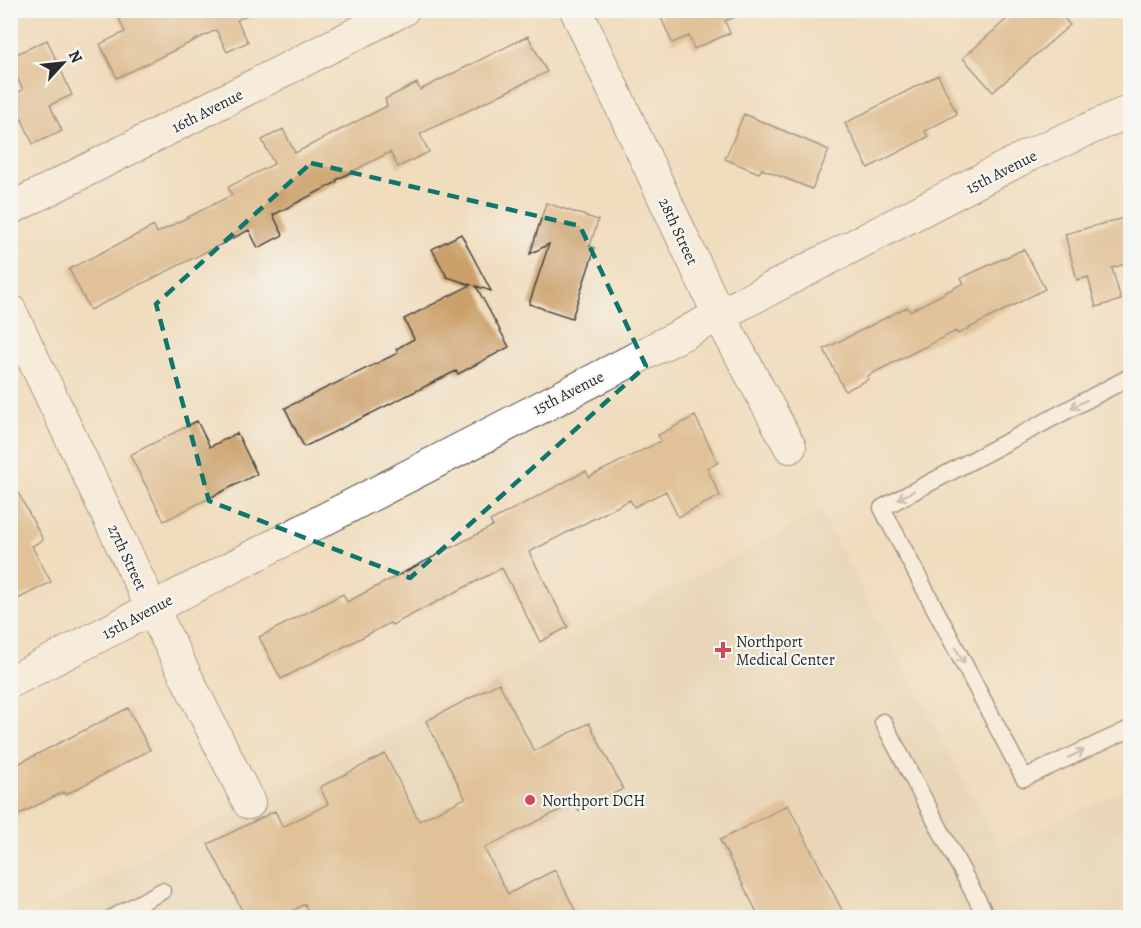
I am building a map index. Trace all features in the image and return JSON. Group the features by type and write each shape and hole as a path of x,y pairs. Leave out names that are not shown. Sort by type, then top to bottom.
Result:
{"street":[{"name":"16th Avenue","path":"10,209 403,10"},
{"name":"28th Street","path":"576,10 719,315 790,447"},
{"name":"15th Avenue","path":"10,682 1027,156 1131,111"},
{"name":"27th Street","path":"10,310 152,608 249,803"}],"lane":[{"path":"1131,377 882,508 1024,778 1131,729"},
{"path":"883,722 987,918"},
{"path":"112,918 162,891"}],"highlighted area":[{"path":"311,163 580,226 646,366 410,578 209,501 156,304"}],"shaded area":[{"name":"Northport Medical Center","path":"821,512 1000,847 1130,787 1130,917 26,918"}],"building":[{"path":"115,10 257,10 237,20 248,42 227,52 216,30 117,78 100,44 125,32"},
{"path":"658,10 749,11 725,21 730,33 694,49 689,36 672,43"},
{"path":"1017,10 1057,10 1070,25 993,92 963,58"},
{"path":"528,36 547,72 420,134 429,152 398,167 390,152 273,215 283,235 258,248 249,230 90,310 69,269 154,226 157,233 232,195 228,187 274,164 262,140 283,129 295,153 387,106 385,99 417,83 420,90"},
{"path":"47,40 72,95 50,105 62,131 33,144 22,119 19,121 10,102 10,96 23,90 10,63 10,57"},
{"path":"938,75 957,114 925,131 928,137 868,168 845,123"},
{"path":"744,114 829,150 812,189 762,169 759,173 725,159"},
{"path":"546,203 598,220 590,246 595,248 572,318 529,304 549,244 530,254"},
{"path":"1131,216 1131,262 1112,268 1121,300 1096,307 1088,277 1077,280 1065,234"},
{"path":"461,234 491,291 476,286 509,347 458,374 456,371 304,447 285,408 398,353 396,349 414,339 404,319 471,285 447,277 432,249"},
{"path":"1024,249 1045,289 958,334 956,331 867,376 869,379 845,391 824,349 907,307 910,311 964,283 961,278"},
{"path":"695,416 718,463 707,468 720,496 678,517 666,491 634,507 630,500 529,552 568,627 540,642 502,568 281,679 259,637 343,594 347,602 493,526 490,521 586,471 589,477 661,441 658,435"},
{"path":"197,421 210,447 237,433 257,474 164,521 130,455"},
{"path":"10,477 43,540 32,546 51,582 10,603"},
{"name":"Northport DCH","path":"499,683 534,751 589,723 623,789 579,811 574,803 484,848 508,894 555,870 579,918 311,918 305,904 279,918 246,918 208,844 275,811 283,827 328,804 320,787 385,754 419,821 465,798 426,721"},
{"path":"128,708 150,750 65,795 63,792 10,819 10,768"},
{"path":"788,805 846,918 760,918 720,840"}],"place":[{"name":"Northport Medical Center","path":"723,650"},
{"name":"Northport DCH","path":"530,800"}]}
